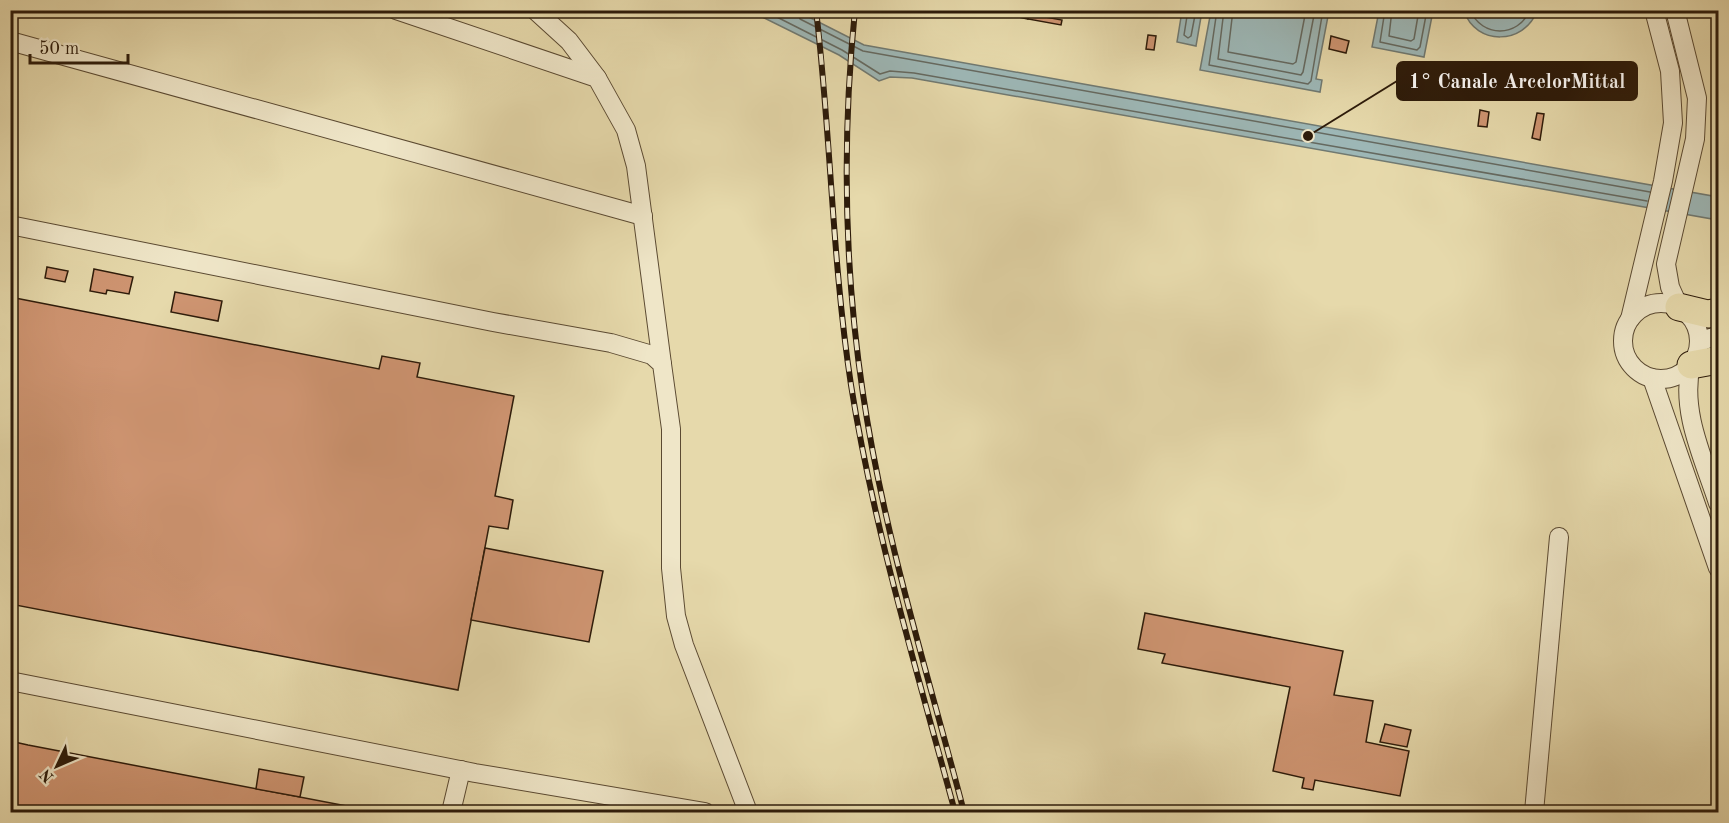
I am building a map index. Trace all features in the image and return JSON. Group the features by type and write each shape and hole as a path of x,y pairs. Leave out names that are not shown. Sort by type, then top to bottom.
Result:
{"highway":[{"path":"1679,307 1708,314 1719,312"},
{"path":"1695,353 1719,360"}],"street":[{"path":"396,10 597,78"},
{"path":"535,10 569,41 612,100 626,130 636,166 671,429 671,568 676,616 684,645 748,813"},
{"path":"1654,10 1670,71 1673,97 1670,146 1643,275 1630,319 1623,334 1625,353 1635,369 1652,378 1674,377 1695,353 1719,336"},
{"path":"1675,10 1697,98 1695,139 1666,264 1670,287 1679,307"},
{"path":"10,40 643,216"},
{"path":"10,225 494,322 611,343 652,355 662,364"},
{"path":"1630,319 1649,305 1669,303 1679,307 1694,321 1695,353 1686,386 1692,423 1719,503"},
{"path":"1652,378 1719,568"},
{"path":"1534,813 1559,537"},
{"path":"10,681 461,770 705,813"},
{"path":"451,813 461,770"}],"water":[{"path":"1464,10 1537,11 1531,22 1522,30 1500,37 1479,31 1470,22"},
{"path":"750,11 797,11 864,45 1718,197 1718,220 912,78 890,77 879,81 839,55"},
{"path":"1182,11 1202,11 1196,46 1177,42"},
{"path":"1211,11 1329,11 1316,79 1322,80 1320,92 1200,70"},
{"path":"1379,11 1433,11 1424,57 1372,47"}],"building":[{"path":"985,10 1029,10 1028,19"},
{"path":"1029,14 1062,20 1061,25 1028,19"},
{"path":"1148,35 1156,36 1154,50 1146,49"},
{"path":"1331,36 1349,41 1346,53 1329,49"},
{"path":"1480,110 1489,112 1487,127 1478,126"},
{"path":"1537,113 1544,114 1540,140 1532,138"},
{"path":"47,267 68,271 65,282 45,278"},
{"path":"94,269 133,277 129,294 107,290 106,294 90,291"},
{"path":"175,292 222,301 218,321 171,312"},
{"path":"10,297 379,369 382,356 420,363 417,377 514,396 495,496 513,500 508,529 489,526 458,690 10,604"},
{"path":"485,548 603,571 589,642 471,620"},
{"path":"1145,613 1343,651 1334,695 1373,701 1366,742 1409,751 1400,796 1315,780 1313,790 1302,788 1304,778 1273,771 1290,687 1162,663 1165,654 1138,649"},
{"path":"1385,724 1411,730 1407,747 1380,742"},
{"path":"10,741 28,745 378,812 10,812"},
{"path":"259,769 304,777 300,797 256,789"},
{"path":"1221,806 1235,809 1235,812 1220,812"}],"railway":[{"path":"816,10 840,292 851,385 884,547 955,812"},
{"path":"855,10 848,106 847,202 852,298 863,394 895,552 964,812"}],"place":[{"name":"1° Canale ArcelorMittal","path":"1308,136"}]}
